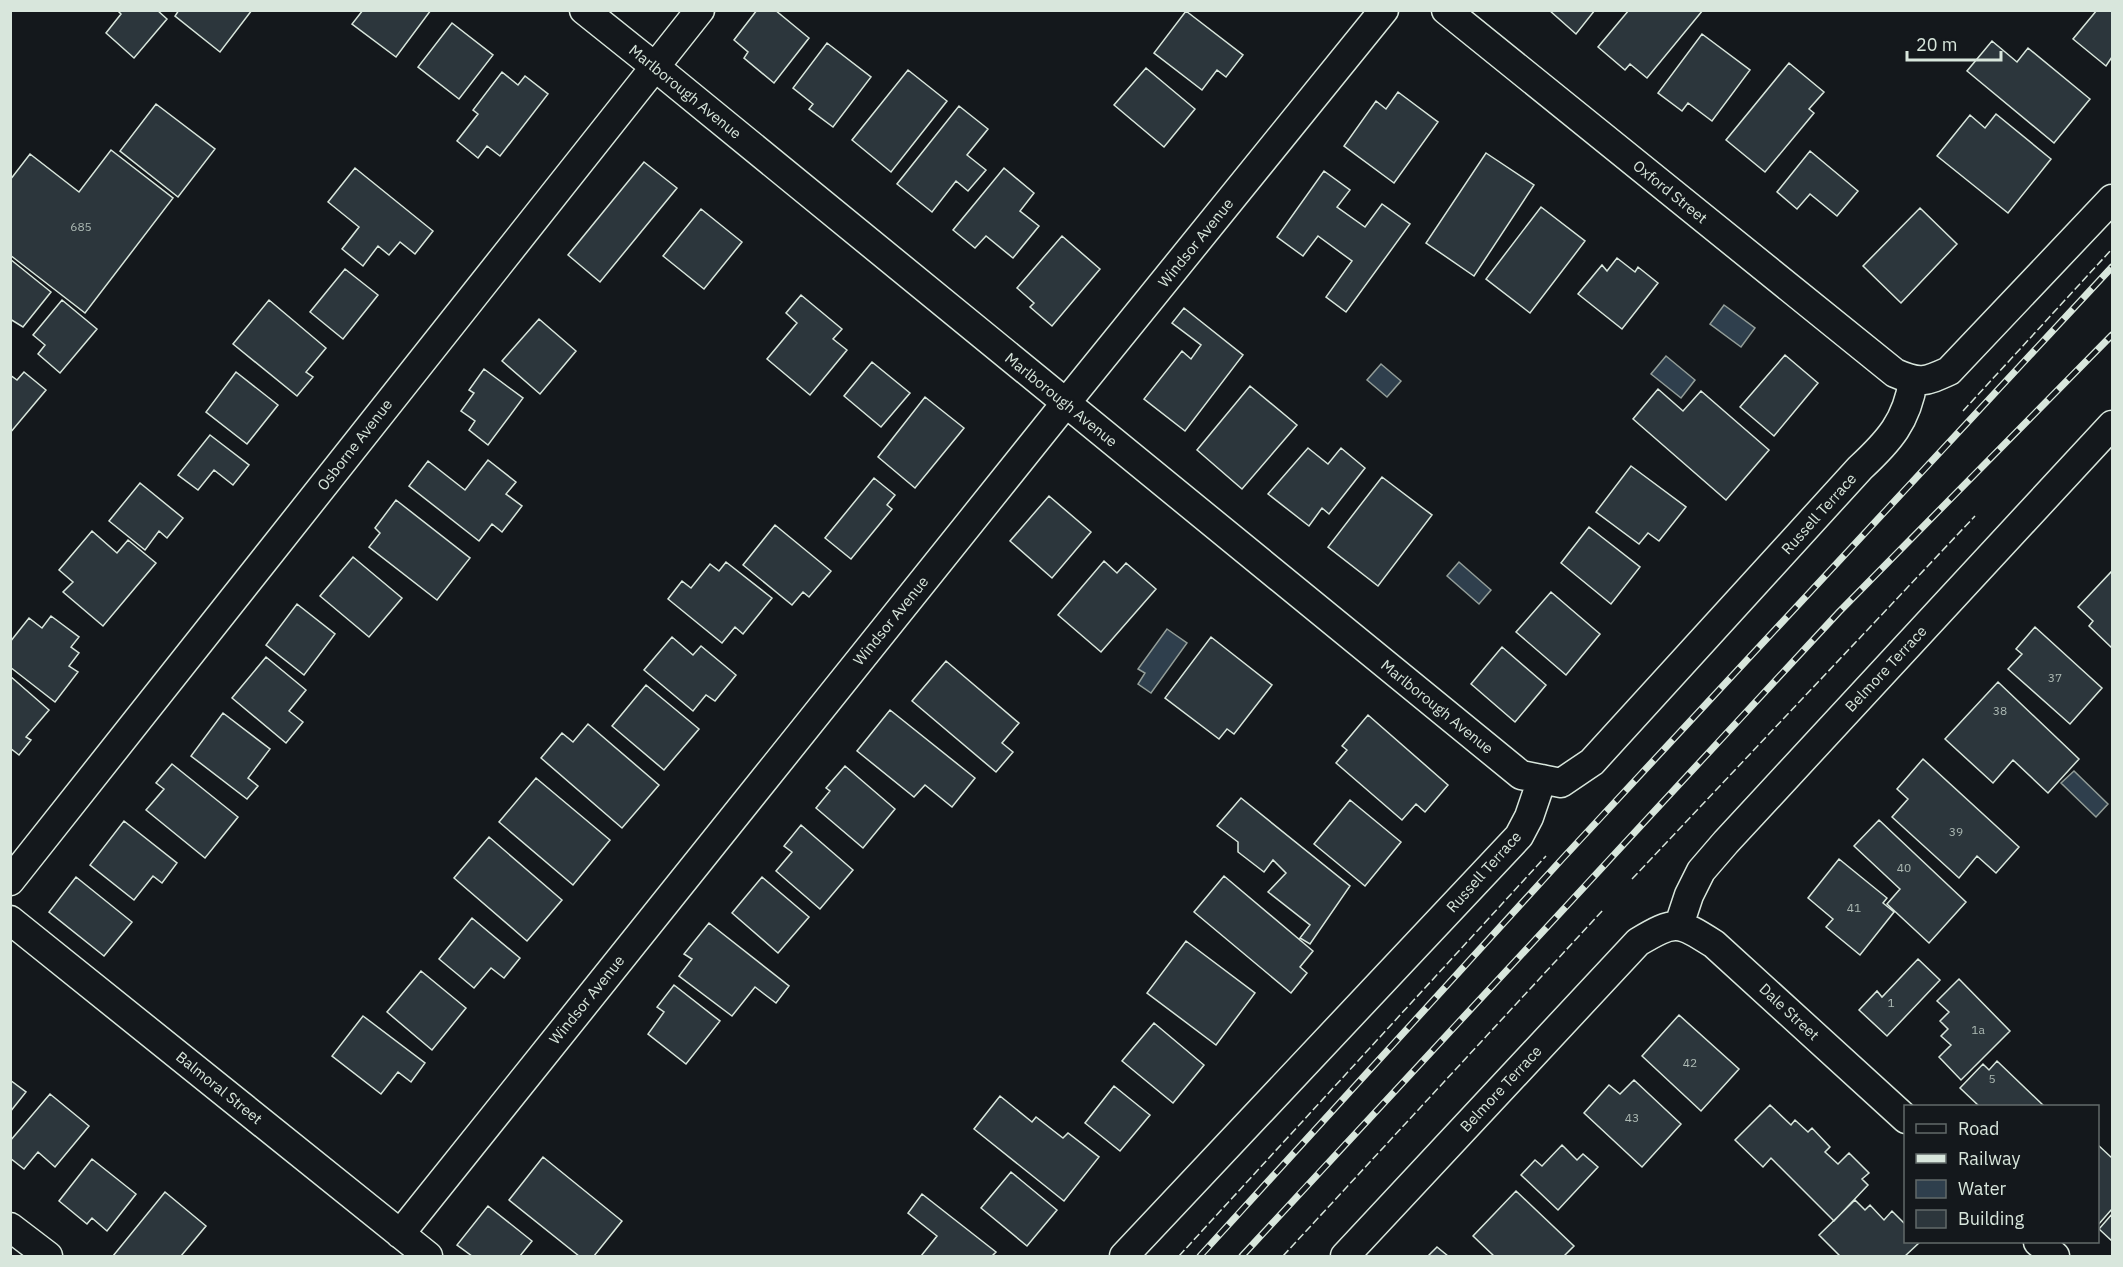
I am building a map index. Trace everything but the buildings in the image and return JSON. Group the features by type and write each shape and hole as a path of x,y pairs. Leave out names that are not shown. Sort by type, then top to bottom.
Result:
{"street":[{"name":"Marlborough Avenue","path":"584,10 1521,775 1542,779"},
{"name":"Osborne Avenue","path":"10,881 700,10"},
{"name":"Windsor Avenue","path":"400,1234 1384,10"},
{"name":"Oxford Street","path":"1446,10 1904,377"},
{"path":"1904,377 1931,380 1949,371 2112,199"},
{"name":"Russell Terrace","path":"1124,1257 1519,836 1529,817 1542,779 1561,783 1592,762 1860,468 1887,443 1907,408 1904,377"},
{"name":"Belmore Terrace","path":"1345,1257 1638,942 1670,927 1701,872 1726,842 2112,425"},
{"name":"Balmoral Street","path":"10,920 428,1257"},
{"name":"Dale Street","path":"1670,927 1714,944 1904,1118"},
{"path":"10,1227 48,1257"},
{"path":"2039,1243 2055,1257"}],"water":[{"path":"1724,305 1755,328 1741,347 1710,324"},
{"path":"1666,356 1695,380 1681,398 1651,374"},
{"path":"1381,364 1401,381 1387,397 1367,380"},
{"path":"1459,562 1491,590 1479,604 1447,576"},
{"path":"1167,629 1187,643 1151,693 1138,684 1145,673 1138,669"},
{"path":"2074,771 2108,804 2096,817 2061,783"}],"railway":[{"path":"1200,1256 1563,858 2112,267"},
{"path":"1242,1256 1839,612 2112,335"}],"fence":[{"path":"1963,411 2112,249"},
{"path":"1632,879 1975,516"},
{"path":"1179,1256 1546,856"},
{"path":"1283,1256 1603,910"}]}
